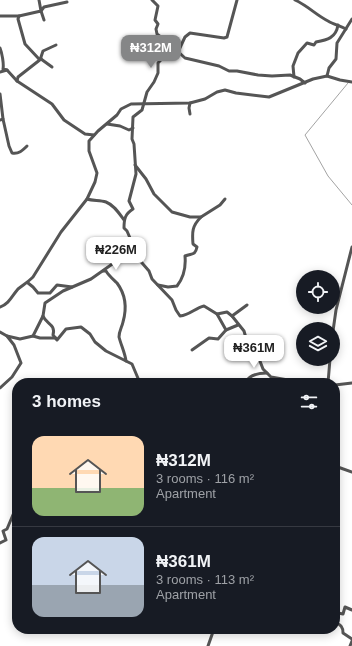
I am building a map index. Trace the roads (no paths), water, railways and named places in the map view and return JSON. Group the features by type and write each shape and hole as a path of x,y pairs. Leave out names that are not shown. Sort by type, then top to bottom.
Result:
{"street":[{"path":"39,0 44,20"},
{"path":"152,0 158,6 155,20 158,24 156,29 157,34 185,58 219,66 228,72 237,71 258,75 290,75 306,83"},
{"path":"178,52 185,37 190,33 224,38 227,37 237,0"},
{"path":"295,0 309,7 328,22 346,29"},
{"path":"0,16 19,16 41,11 44,7 68,2"},
{"path":"19,16 18,19 25,44 52,67"},
{"path":"327,76 336,59 337,43 352,19"},
{"path":"294,77 293,66 298,53 307,43 314,45 316,42 331,38 338,25"},
{"path":"17,81 18,77 41,59 42,51 56,45"},
{"path":"172,47 158,63 158,74 147,92 142,110 133,117 132,139 134,144 136,174 129,201 133,209 127,213 124,220 124,228 127,231 136,251 136,256 149,271 152,279 172,300 180,316 187,315 199,307 204,306 217,314 226,330"},
{"path":"0,48 4,69 7,70 17,81 52,104 64,120 85,134 94,135"},
{"path":"0,72 7,70"},
{"path":"0,307 6,304 19,288 28,283 38,271 62,232 87,199 97,174 89,151 89,141 117,115 121,109 131,104 190,103 205,99 217,92 225,90 236,93 269,97 313,79 327,76 352,82"},
{"path":"0,94 1,120 12,152 17,153 27,146"},
{"path":"190,103 190,114"},
{"path":"106,124 120,126 129,130 133,128"},
{"path":"135,165 146,179 154,194 172,212 190,217 200,217"},
{"path":"87,199 94,201 105,201 114,207 124,220"},
{"path":"158,285 168,287 177,286 182,280 186,267 185,256 193,255 196,252 197,247 193,244 192,233 194,224 200,217 208,213 225,199"},
{"path":"33,336 43,316 46,303 63,291 91,279 118,260 130,238"},
{"path":"334,322 352,247"},
{"path":"101,271 106,271 117,284 125,297 126,306 119,337 126,361"},
{"path":"28,283 38,293 44,294 50,294 57,285 72,287"},
{"path":"232,316 247,305"},
{"path":"217,314 227,312 232,316 244,331 248,345 255,352 260,363 268,373 275,378"},
{"path":"43,316 44,320 53,327 53,335 56,338"},
{"path":"192,350 209,338 218,339 226,330 238,325"},
{"path":"0,332 7,336 20,339 33,336 40,338 56,338 57,340 66,329 81,328 90,334 95,342 106,351 132,364 138,378"},
{"path":"0,388 12,377 21,363 14,345 7,336"},
{"path":"328,378 329,366"},
{"path":"250,378 258,373 268,373"},
{"path":"340,384 352,383"},
{"path":"340,468 352,472"},
{"path":"0,543 6,540 3,531 7,529 12,517"},
{"path":"340,613 343,614 345,607 352,610"},
{"path":"340,624 343,633 352,640 350,646"},
{"path":"208,646 212,634"}],"waterway":[{"path":"348,83 305,135 328,176 352,205"}]}
